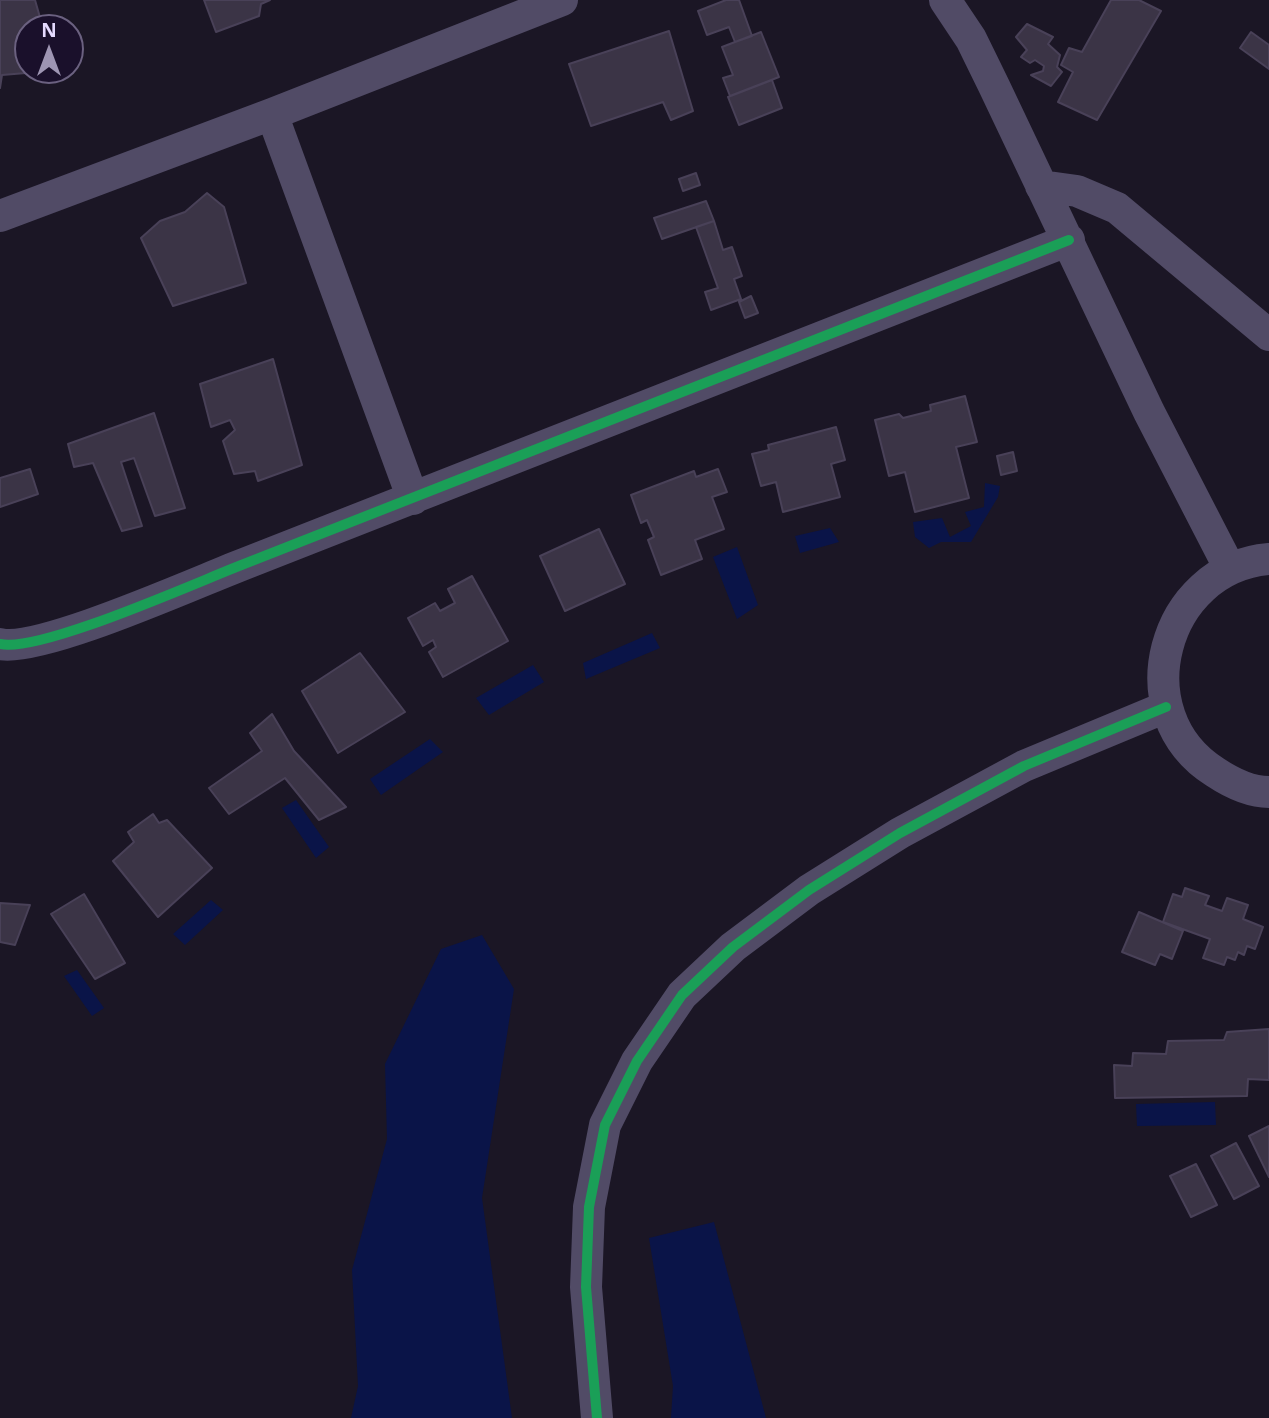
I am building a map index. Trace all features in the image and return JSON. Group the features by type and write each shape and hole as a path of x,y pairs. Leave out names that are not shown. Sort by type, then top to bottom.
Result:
{"street":[{"path":"0,216 272,114 562,0"},
{"path":"945,0 971,39 1149,412 1230,569"},
{"path":"272,114 413,499"},
{"path":"1041,187 1077,191 1117,208 1213,285 1269,335"},
{"path":"0,644 24,645 43,640 413,499 1069,240"},
{"path":"1269,559 1230,569 1202,587 1180,612 1166,642 1161,675 1166,707 1180,738 1202,764 1231,783 1269,792"},
{"path":"597,1418 586,1287 589,1207 602,1138 605,1125 637,1061 682,995 755,931 809,890 900,833 1024,766 1166,707"}],"shaded area":[{"path":"985,483 1000,486 998,497 971,542 941,542 929,548 915,537 913,522 942,518 950,537 971,526 965,512 984,507"},
{"path":"830,528 839,542 800,553 795,536"},
{"path":"737,547 758,605 737,619 713,557"},
{"path":"652,633 660,648 586,679 583,663"},
{"path":"533,665 544,682 489,715 476,698"},
{"path":"430,739 443,752 381,795 370,779"},
{"path":"296,800 329,847 316,858 282,808"},
{"path":"211,900 223,910 185,945 173,934"},
{"path":"482,935 514,989 482,1198 512,1418 351,1418 358,1386 352,1270 387,1139 385,1064 441,949"},
{"path":"77,970 104,1008 92,1016 64,976"},
{"path":"1215,1102 1216,1125 1137,1126 1136,1104"},
{"path":"714,1222 766,1418 671,1418 673,1386 649,1238"}],"building":[{"path":"0,0 35,0 39,14 14,14 14,74 2,75 0,88"},
{"path":"204,0 270,0 261,4 259,16 216,32"},
{"path":"726,0 739,0 752,36 735,42 729,27 707,35 698,11"},
{"path":"1111,0 1139,0 1161,11 1097,120 1058,102 1073,72 1061,65 1069,48 1082,52"},
{"path":"1027,24 1053,37 1048,44 1060,55 1057,67 1062,72 1051,86 1031,75 1043,71 1044,66 1035,60 1030,63 1021,57 1027,50 1016,37"},
{"path":"669,31 693,111 671,120 663,102 591,126 569,64"},
{"path":"761,32 779,77 730,96 723,78 733,75 722,47"},
{"path":"1251,32 1269,45 1269,69 1240,48"},
{"path":"772,80 782,108 739,125 728,97"},
{"path":"696,173 700,185 683,191 679,179"},
{"path":"207,193 224,207 246,283 173,306 141,238 160,221 185,212"},
{"path":"706,201 714,221 662,239 654,218"},
{"path":"714,221 723,250 732,247 742,276 734,279 741,299 711,310 705,292 718,288 696,227"},
{"path":"751,296 758,313 745,318 739,302"},
{"path":"273,359 302,465 258,481 255,471 234,474 223,441 235,430 230,420 211,427 200,384"},
{"path":"965,396 977,442 956,447 969,498 915,512 905,472 889,476 875,420 899,414 903,418 931,411 930,405"},
{"path":"154,413 185,508 155,516 134,458 121,462 142,526 122,531 93,463 74,467 68,444"},
{"path":"836,427 845,460 831,464 840,497 783,512 776,482 761,486 752,454 769,450 768,445"},
{"path":"1013,452 1017,471 1001,475 997,456"},
{"path":"30,469 38,494 0,507 0,478"},
{"path":"718,469 727,492 712,497 724,529 695,540 702,559 661,575 648,540 654,537 647,520 641,523 631,495 694,471 696,477"},
{"path":"599,529 625,584 565,611 540,556"},
{"path":"472,576 508,641 443,677 429,652 436,647 433,640 423,646 408,618 435,603 440,611 455,603 448,589"},
{"path":"360,653 405,712 338,753 302,691"},
{"path":"272,714 294,751 346,807 319,820 285,778 229,814 209,788 262,751 250,733"},
{"path":"153,814 159,823 167,820 212,868 158,917 113,861 134,842 128,832"},
{"path":"1185,888 1209,896 1205,905 1222,911 1227,898 1248,905 1243,919 1263,927 1255,949 1247,946 1244,955 1238,952 1235,960 1227,957 1224,965 1203,958 1210,939 1163,922 1173,894 1182,897"},
{"path":"84,894 125,963 95,979 51,914"},
{"path":"0,903 30,905 15,945 0,942"},
{"path":"1139,912 1183,931 1172,959 1160,954 1155,965 1122,952"},
{"path":"1269,1029 1269,1080 1248,1079 1247,1096 1115,1098 1114,1065 1132,1066 1133,1053 1166,1054 1168,1041 1224,1040 1227,1032"},
{"path":"1269,1126 1269,1177 1249,1136"},
{"path":"1236,1143 1259,1186 1234,1199 1211,1156"},
{"path":"1196,1164 1217,1205 1191,1217 1170,1176"}],"cycle path":[{"path":"0,644 20,644 48,638 119,614 1069,240"},
{"path":"597,1418 586,1287 589,1207 605,1125 637,1061 682,995 733,947 809,890 900,833 1024,766 1166,707"}]}
